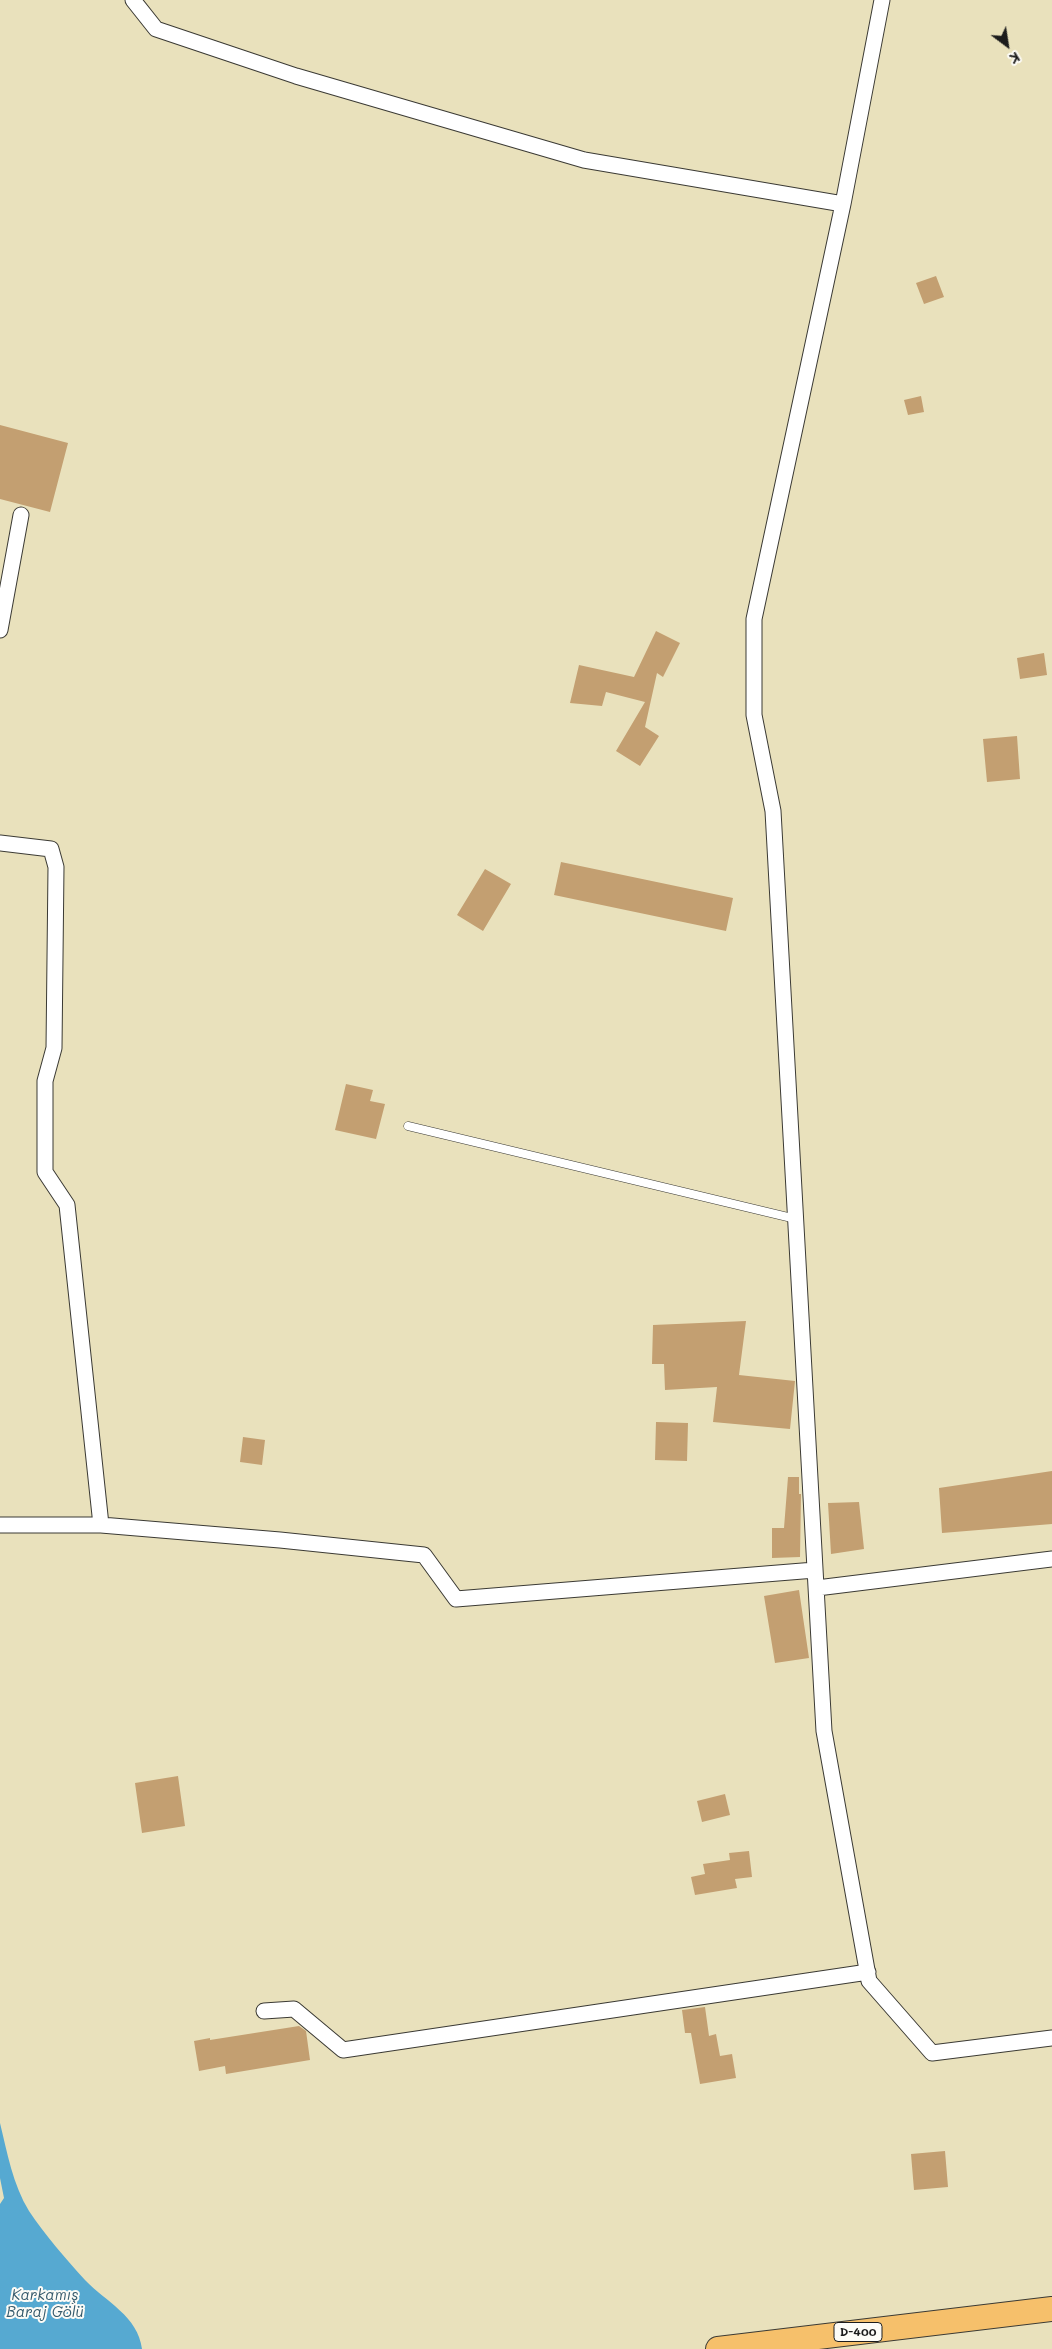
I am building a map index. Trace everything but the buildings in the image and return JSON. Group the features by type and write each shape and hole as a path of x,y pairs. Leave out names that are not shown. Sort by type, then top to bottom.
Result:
{"main road":[{"name":"D-400","path":"718,2349 1052,2309"}],"street":[{"path":"133,0 156,29 296,76 584,160 843,204"},
{"path":"882,0 843,204 754,619 754,715 773,811 824,1731 869,1981 932,2053 1052,2038"},
{"path":"0,630 20,515"},
{"path":"0,843 51,849 56,867 54,1048 45,1081 45,1172 67,1205 101,1525"},
{"path":"0,1525 101,1525 280,1540 424,1555 456,1599 815,1570"},
{"path":"816,1588 1052,1559"},
{"path":"264,2011 294,2009 344,2050 868,1972"}],"lane":[{"path":"408,1126 796,1219"}],"water":[{"name":"Karkamış Baraj Gölü","path":"0,2123 15,2179 29,2211 85,2280 128,2318 139,2337 142,2349 0,2349 0,2204 4,2198 0,2178"}]}
